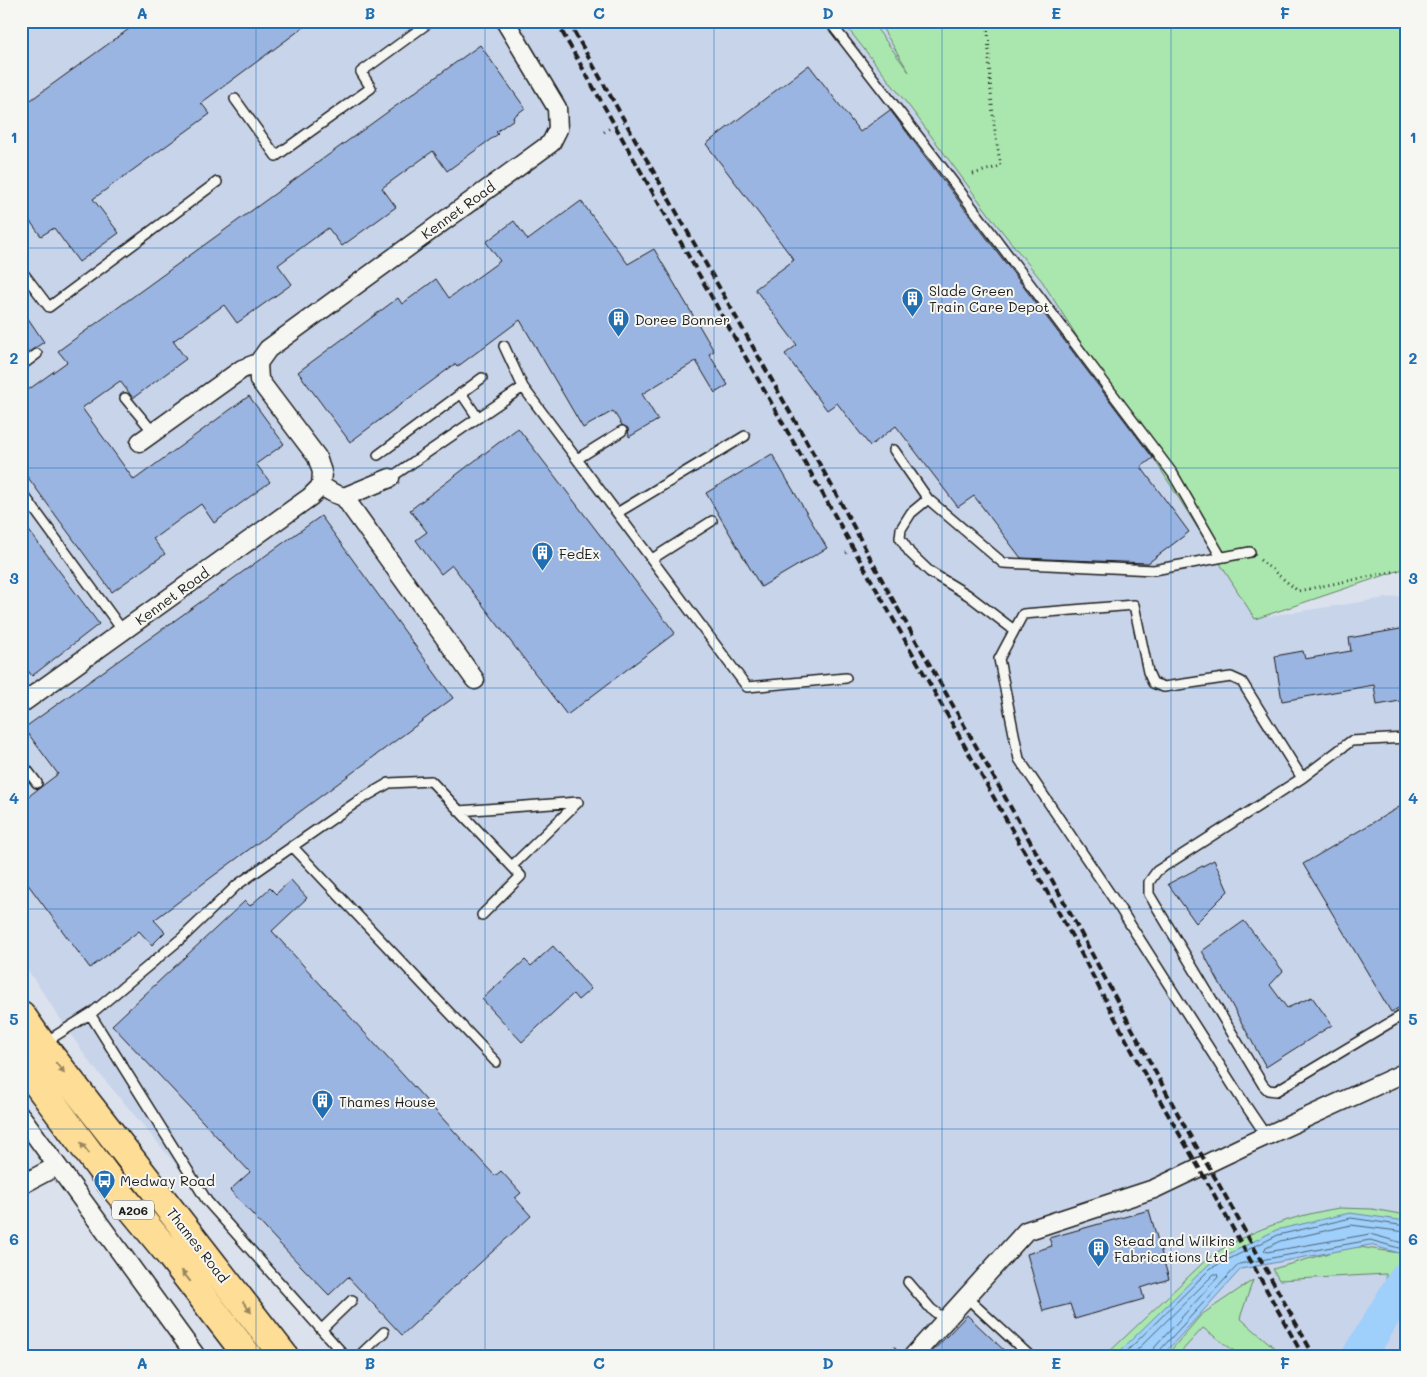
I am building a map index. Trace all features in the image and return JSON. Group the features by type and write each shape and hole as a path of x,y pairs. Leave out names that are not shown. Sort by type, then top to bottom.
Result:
{"main road":[{"name":"Thames Road","path":"21,1015 42,1045 284,1356"},
{"name":"Thames Road","path":"21,1062 116,1190 171,1256 248,1356"}],"street":[{"name":"Kennet Road","path":"147,438 242,370 258,363 268,349 551,143 558,129 557,108 505,21"},
{"path":"258,363 259,380 317,457 322,472 321,486 333,493 344,496 390,478"},
{"name":"Kennet Road","path":"21,704 310,497 321,486"},
{"path":"344,496 475,680"},
{"path":"913,1356 1026,1231 1154,1190 1244,1146 1268,1137 1406,1072"},
{"path":"21,1116 196,1356"},
{"path":"21,1185 57,1166"}],"lane":[{"path":"235,99 276,156 372,88 361,72 431,21"},
{"path":"828,21 935,158 1173,474 1221,557"},
{"path":"21,270 49,307 217,182"},
{"path":"504,346 523,387 747,687 846,678"},
{"path":"21,366 37,354"},
{"path":"378,455 482,378"},
{"path":"390,478 523,387"},
{"path":"461,393 478,418"},
{"path":"126,398 147,438"},
{"path":"577,459 622,431"},
{"path":"617,513 745,436"},
{"path":"894,450 928,499 1003,563 1154,570 1250,552"},
{"path":"21,491 123,631"},
{"path":"928,499 911,513 901,529 900,538 910,553 930,572 968,595 1014,630"},
{"path":"652,559 712,521"},
{"path":"1268,1137 1244,1103 1121,910 1019,759 999,659 1023,614 1134,605 1148,672 1153,683 1164,687 1231,677 1242,682 1302,778"},
{"path":"1406,738 1351,741 1302,778 1157,871 1149,882 1149,894 1262,1085 1268,1090 1276,1091 1406,1013"},
{"path":"21,762 37,783"},
{"path":"42,1045 90,1014 183,937 237,885 358,801 389,783 431,781 521,876 482,914"},
{"path":"459,811 578,802 512,866"},
{"path":"292,846 496,1062"},
{"path":"90,1014 207,1201 346,1356"},
{"path":"908,1282 931,1309 946,1320"},
{"path":"967,1298 1030,1356"},
{"path":"322,1329 352,1300"},
{"path":"359,1356 384,1332"}],"path":[{"path":"973,174 1001,166 989,72 988,21"},
{"path":"604,132 610,128"},
{"path":"846,554 850,551"},
{"path":"1250,552 1298,591 1406,569"},
{"path":"1401,1356 1402,1349 1406,1344"}],"shaded area":[{"path":"21,21 878,21 1255,618 1406,595 1406,1356 337,1356 88,1060 21,960"}],"green space":[{"path":"842,21 871,21 909,72 878,21 1406,21 1406,568 1255,619 1042,281 997,225 912,110"},
{"path":"1339,1208 1372,1209 1406,1215 1406,1226 1273,1236 1122,1356 1105,1356 1207,1259 1222,1249 1237,1240 1287,1220"},
{"path":"1353,1246 1406,1254 1406,1281 1358,1356 1344,1356 1357,1348 1387,1300 1386,1274 1279,1280 1273,1269"},
{"path":"1253,1280 1240,1318 1284,1356 1241,1356 1203,1328 1177,1356 1166,1356 1201,1315"}],"water":[{"path":"1350,1213 1406,1221 1406,1255 1370,1245 1241,1269 1162,1356 1115,1356 1209,1264 1276,1230"}],"building":[{"path":"140,21 312,21 201,103 210,114 93,199 119,233 79,262 54,228 41,236 21,209 21,107"},
{"path":"480,45 525,108 496,132 498,134 447,171 433,151 382,188 396,207 342,246 328,228 278,265 292,284 237,323 224,305 173,341 186,359 133,398 120,381 82,408 134,480 249,396 284,444 256,464 270,482 214,523 201,504 153,539 165,554 112,592 21,468 21,395 67,362 58,351"},
{"name":"Slade Green Train Care Depot","path":"809,65 860,132 890,110 1153,458 1141,467 1189,532 1148,563 1021,558 974,496 958,507 896,426 870,446 837,403 827,410 785,354 797,345 755,289 794,260 706,144"},
{"path":"581,201 628,264 654,249 714,351 709,354 728,385 715,393 696,361 642,394 658,420 629,437 628,428 622,425 613,411 583,428 520,320 457,367 455,364 350,442 298,372 398,298 402,304 436,279 449,298 500,261 486,242 514,221 528,240"},
{"path":"21,308 44,342 21,357"},
{"name":"FedEx","path":"518,428 675,633 567,715 452,565 441,574 416,540 427,532 410,510"},
{"path":"772,454 827,548 761,587 706,493"},
{"path":"321,516 453,698 154,920 165,932 152,945 139,931 90,968 21,875 21,802 58,774 24,728"},
{"path":"21,520 99,624 32,676 21,661"},
{"path":"1406,628 1406,700 1377,705 1374,685 1282,701 1275,656 1303,651 1305,659 1351,651 1349,638"},
{"path":"1406,803 1406,1004 1391,1012 1303,864"},
{"path":"1214,860 1228,891 1196,923 1168,884"},
{"name":"Thames House","path":"291,880 307,898 272,931 495,1176 501,1171 521,1193 515,1198 531,1216 402,1335 348,1277 329,1295 278,1242 230,1190 250,1172 112,1025 245,901 250,906 270,888 276,894"},
{"path":"1244,921 1283,971 1270,985 1287,1008 1312,997 1332,1025 1266,1067 1202,951"},
{"path":"553,946 591,989 578,1000 573,994 522,1042 482,999 525,960 531,966"},
{"name":"Stead and Wilkins Fabrications Ltd","path":"1149,1210 1169,1279 1141,1288 1144,1299 1075,1319 1070,1304 1043,1311 1027,1254 1052,1246 1049,1238"},
{"path":"967,1315 1010,1356 928,1356"}],"waterway":[{"path":"1359,1356 1406,1278"}],"railway":[{"path":"556,21 1073,938 1139,1064 1210,1187 1303,1356"},
{"path":"568,21 833,488 889,593 1056,887 1186,1129 1314,1356"}],"place":[{"name":"Slade Green Train Care Depot","path":"913,317"},
{"name":"Doree Bonner","path":"619,338"},
{"name":"FedEx","path":"543,572"},
{"name":"Thames House","path":"323,1120"},
{"name":"Medway Road","path":"104,1199"},
{"name":"Stead and Wilkins Fabrications Ltd","path":"1098,1267"}]}
